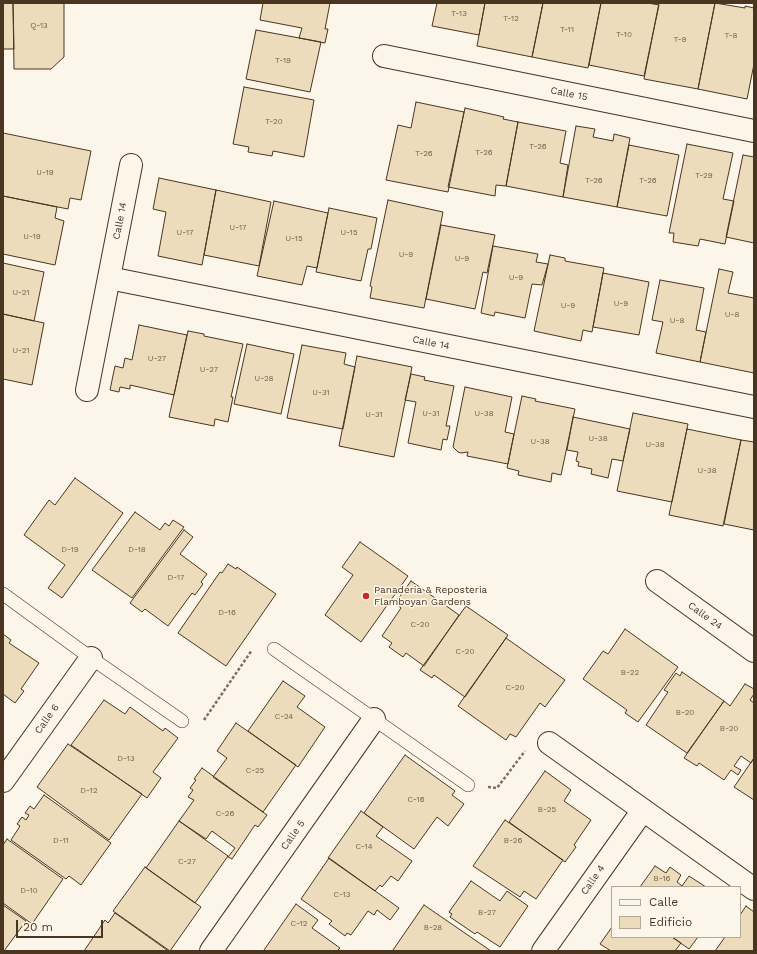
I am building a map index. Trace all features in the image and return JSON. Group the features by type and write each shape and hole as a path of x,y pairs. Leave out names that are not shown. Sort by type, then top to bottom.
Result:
{"street":[{"name":"Calle 15","path":"384,56 754,131"},
{"name":"Calle 14","path":"87,390 131,165"},
{"name":"Calle 14","path":"109,278 754,407"},
{"name":"Calle 24","path":"657,580 754,652"},
{"name":"Calle 6","path":"3,781 91,658"},
{"name":"Calle 5","path":"211,951 374,719"},
{"path":"549,743 754,889"},
{"name":"Calle 4","path":"543,951 643,810"}],"lane":[{"path":"3,594 91,658 182,721"},
{"path":"274,649 468,785"}],"path":[{"path":"182,721 203,721 256,645 274,649"},
{"path":"468,785 497,788 534,739 549,743"}],"building":[{"path":"3,3 13,3 14,49 3,49"},
{"path":"13,3 64,3 64,57 51,69 14,69"},
{"path":"263,3 330,3 325,29 328,29 325,43 299,38 302,28 260,20"},
{"path":"437,3 485,3 479,35 432,26"},
{"path":"485,3 543,3 532,57 477,46"},
{"path":"543,3 601,3 588,68 532,57"},
{"path":"601,3 648,3 659,5 644,76 589,65"},
{"path":"659,3 715,3 698,89 644,79"},
{"path":"715,3 754,8 754,64 747,99 698,89"},
{"path":"256,30 321,42 310,92 246,79"},
{"path":"244,87 314,100 304,157 273,151 272,156 248,152 249,147 233,144"},
{"path":"416,102 464,112 448,192 386,180 398,125 411,128"},
{"path":"465,108 504,117 503,119 518,122 506,186 496,185 495,196 448,187"},
{"path":"518,122 566,131 560,163 568,165 563,197 506,186"},
{"path":"576,126 595,129 593,137 613,141 614,134 630,138 617,207 563,197"},
{"path":"3,133 91,151 81,200 70,198 68,209 3,196"},
{"path":"687,144 733,153 723,199 734,201 725,244 700,239 698,246 673,242 674,233 669,233"},
{"path":"629,145 679,155 667,216 617,207"},
{"path":"743,155 754,157 754,243 726,237"},
{"path":"159,178 216,190 202,265 158,256 166,212 153,209"},
{"path":"216,190 271,202 259,266 204,255"},
{"path":"3,196 57,207 55,218 64,221 55,265 3,254"},
{"path":"388,200 443,212 424,308 370,298 372,287 370,286"},
{"path":"274,201 328,213 317,268 307,266 302,285 257,276"},
{"path":"329,208 377,218 371,249 368,249 361,281 316,272"},
{"path":"441,225 495,235 487,273 483,272 475,309 426,299"},
{"path":"493,246 538,254 536,262 548,264 542,285 532,284 525,318 495,312 494,316 481,313"},
{"path":"550,255 565,258 565,261 604,268 592,332 583,330 581,341 534,331"},
{"path":"3,263 44,272 34,321 3,314"},
{"path":"719,269 733,272 728,293 754,298 754,373 700,362"},
{"path":"603,273 649,282 639,335 593,327"},
{"path":"660,280 704,288 696,330 706,332 700,362 656,353 663,322 652,320"},
{"path":"3,314 44,323 32,385 3,379"},
{"path":"139,325 187,335 174,395 130,385 130,389 120,387 119,392 110,390 115,366 123,368 125,358 132,360"},
{"path":"188,331 243,344 231,397 233,397 228,422 215,419 214,426 169,417"},
{"path":"247,344 294,354 281,414 234,404"},
{"path":"302,345 346,353 344,364 355,367 343,429 287,418"},
{"path":"357,356 412,367 394,457 339,446"},
{"path":"411,374 425,377 424,380 454,386 446,426 450,426 447,440 443,439 441,450 408,443 416,402 405,400"},
{"path":"465,387 512,397 505,432 514,434 508,464 467,456 468,452 458,452 453,447"},
{"path":"522,396 536,399 535,401 575,409 561,475 552,473 551,482 518,475 519,471 507,468"},
{"path":"633,413 688,424 672,502 617,491"},
{"path":"573,417 630,429 623,461 612,459 608,478 591,474 592,469 578,466 579,462 576,461 578,452 567,450"},
{"path":"687,429 741,440 723,526 669,515"},
{"path":"741,440 754,442 754,530 724,524"},
{"path":"75,478 123,513 62,598 48,588 65,565 24,535 49,500 55,505"},
{"path":"135,512 160,530 165,523 169,526 173,520 184,527 132,598 92,570"},
{"path":"184,530 193,537 180,554 207,574 201,582 203,584 195,595 192,593 168,626 145,609 142,612 130,603"},
{"name":"Panaderia & Reposteria Flamboyan Gardens","path":"360,542 408,576 361,642 325,615 353,575 342,567"},
{"path":"228,564 236,569 237,567 276,594 226,666 178,633 220,572 222,573"},
{"path":"411,581 459,615 424,666 406,653 403,657 389,647 392,643 382,636 401,608 395,603"},
{"path":"466,606 508,635 465,697 434,675 432,678 420,670"},
{"path":"625,629 678,667 638,722 625,713 627,710 583,679 603,651 608,654"},
{"path":"3,634 11,640 9,643 39,663 21,689 24,691 15,703 3,694"},
{"path":"506,638 565,680 545,707 540,703 516,737 510,734 506,740 458,706"},
{"path":"682,672 724,701 687,753 646,725 668,692 664,690 676,673 680,676"},
{"path":"283,681 305,696 297,707 325,727 298,767 248,731"},
{"path":"745,684 754,689 754,694 750,700 754,703 754,758 751,763 741,756 734,766 741,770 738,775 731,770 724,780 699,763 697,766 684,758 724,701 730,706"},
{"path":"104,700 125,714 130,707 163,731 165,728 178,738 153,772 161,778 147,798 71,745"},
{"path":"236,723 296,765 263,812 213,777 227,758 217,751"},
{"path":"68,744 142,794 109,840 37,787"},
{"path":"405,755 455,791 452,795 464,804 448,826 437,817 414,849 364,813"},
{"path":"754,758 754,800 734,787"},
{"path":"202,768 267,815 258,827 255,825 232,859 228,857 235,848 212,831 206,839 179,821 194,800 188,797 193,790 190,788 196,780 194,779"},
{"path":"545,771 571,790 564,801 591,820 574,845 576,847 565,862 509,822"},
{"path":"44,795 111,843 81,885 69,876 66,879 11,840 20,826 17,824 22,817 26,820 29,815 25,813 30,806 34,809"},
{"path":"361,811 383,827 376,836 412,861 398,881 391,876 382,887 380,885 375,891 328,858"},
{"path":"505,820 563,860 536,899 524,891 520,897 473,866"},
{"path":"179,821 228,856 195,903 146,868"},
{"path":"7,839 63,879 32,924 3,903 3,845"},
{"path":"329,858 399,908 390,920 377,910 374,915 368,911 351,935 347,933 345,936 329,924 332,921 301,899"},
{"path":"655,866 666,873 670,867 681,875 677,882 682,886 641,886"},
{"path":"145,867 201,907 170,951 113,911"},
{"path":"689,876 704,886 682,886"},
{"path":"471,881 500,901 507,891 528,906 500,947 477,932 475,934 450,917 452,914 449,912"},
{"path":"296,904 318,920 312,928 340,948 337,951 264,950"},
{"path":"3,905 26,921 4,951 3,951"},
{"path":"424,905 491,951 394,951 393,950"},
{"path":"746,906 754,912 754,951 715,951 724,938 741,938 741,914"},
{"path":"115,913 167,951 84,951 105,920 108,923"},
{"path":"611,928 611,938 674,938 681,943 675,951 611,951 600,944"},
{"path":"673,938 697,938 689,949"}],"place":[{"name":"Panaderia & Reposteria Flamboyan Gardens","path":"366,596"}]}
